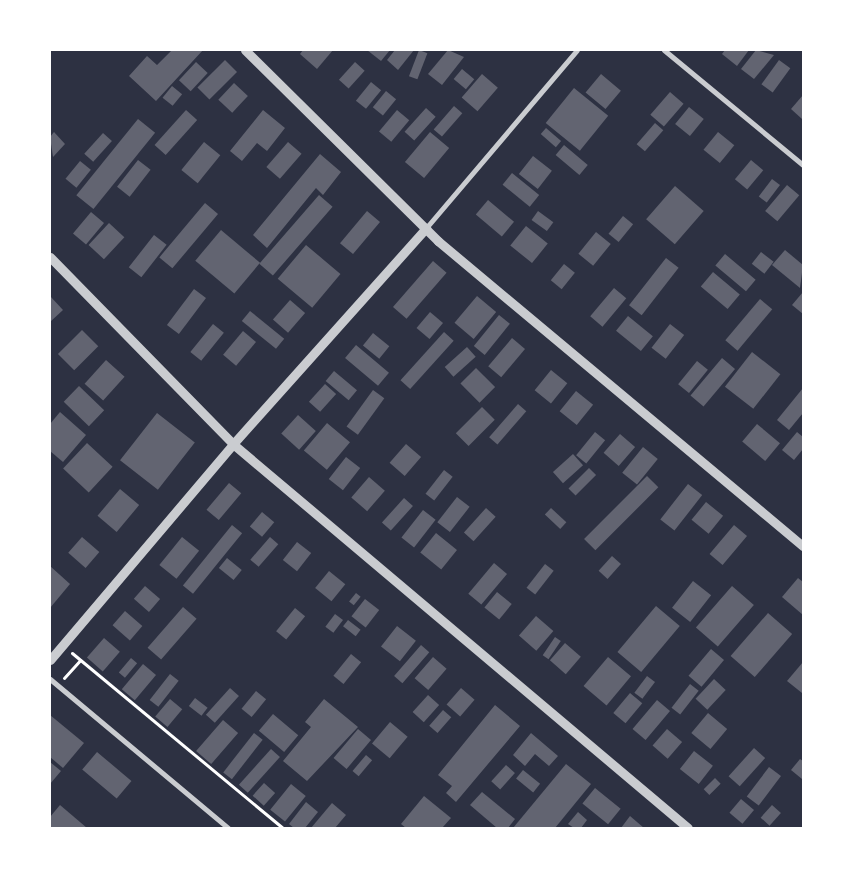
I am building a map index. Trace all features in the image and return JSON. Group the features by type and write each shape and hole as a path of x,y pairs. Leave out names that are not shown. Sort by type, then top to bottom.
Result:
{"street":[{"path":"245,50 426,228 803,546"},
{"path":"50,660 233,444 426,228 578,50"},
{"path":"664,50 803,165"},
{"path":"50,256 233,444 688,828"},
{"path":"50,679 228,828"}],"path":[{"path":"62,646 283,828"}],"building":[{"path":"172,50 203,50 156,101 129,76 147,56 157,65"},
{"path":"303,50 333,50 317,69 300,54"},
{"path":"367,50 390,50 381,61"},
{"path":"395,50 414,50 398,70 387,60"},
{"path":"419,50 427,53 417,79 409,76"},
{"path":"448,50 464,57 442,85 428,74"},
{"path":"725,50 749,50 737,66 722,54"},
{"path":"756,50 774,55 754,79 741,69"},
{"path":"225,60 237,72 209,100 197,88"},
{"path":"779,60 790,68 773,92 761,84"},
{"path":"196,62 208,73 191,91 179,80"},
{"path":"355,62 365,71 349,89 339,80"},
{"path":"462,69 474,79 466,89 454,79"},
{"path":"482,74 498,88 478,111 462,97"},
{"path":"601,74 621,91 605,109 586,92"},
{"path":"371,82 381,90 366,109 356,101"},
{"path":"234,83 248,96 232,113 218,100"},
{"path":"172,86 182,94 173,106 163,98"},
{"path":"574,88 608,116 580,151 546,123"},
{"path":"386,91 396,99 383,116 373,107"},
{"path":"670,92 684,104 664,126 650,115"},
{"path":"803,95 803,117 802,119 791,109"},
{"path":"454,106 462,113 442,137 434,129"},
{"path":"689,107 704,119 690,136 675,124"},
{"path":"426,108 436,117 414,140 405,132"},
{"path":"186,110 197,120 166,155 155,145"},
{"path":"263,110 285,128 267,151 257,143 242,161 230,151"},
{"path":"397,110 409,120 391,142 379,131"},
{"path":"138,119 155,133 93,209 76,195"},
{"path":"655,123 663,130 645,151 637,144"},
{"path":"546,128 561,141 556,147 541,134"},
{"path":"54,132 65,144 53,157 50,137"},
{"path":"430,132 449,148 424,178 405,162"},
{"path":"718,132 734,145 720,163 704,150"},
{"path":"103,133 112,141 93,162 84,154"},
{"path":"204,142 220,155 198,183 181,170"},
{"path":"288,142 302,154 280,179 266,167"},
{"path":"564,145 588,165 579,175 556,155"},
{"path":"320,154 341,172 323,195 316,188 267,248 253,235"},
{"path":"533,156 552,171 538,189 519,174"},
{"path":"138,160 151,170 130,197 117,187"},
{"path":"751,160 763,170 747,189 735,179"},
{"path":"80,161 91,170 76,188 66,179"},
{"path":"512,173 539,195 530,207 503,185"},
{"path":"772,179 780,185 767,203 759,197"},
{"path":"787,185 799,195 777,221 765,211"},
{"path":"675,186 704,211 675,244 646,219"},
{"path":"319,195 333,207 273,275 259,264"},
{"path":"488,200 514,222 502,236 476,215"},
{"path":"205,203 218,214 172,268 159,257"},
{"path":"367,211 380,222 353,254 340,243"},
{"path":"538,211 553,222 547,231 532,220"},
{"path":"91,212 104,223 86,244 73,233"},
{"path":"623,216 633,224 619,242 609,234"},
{"path":"109,223 124,237 104,259 89,245"},
{"path":"526,226 548,244 532,263 510,245"},
{"path":"221,230 260,263 234,293 195,261"},
{"path":"596,232 611,244 593,266 578,254"},
{"path":"154,235 167,245 141,277 129,267"},
{"path":"306,245 340,274 312,308 278,279"},
{"path":"785,250 803,265 800,288 772,265"},
{"path":"761,252 774,262 764,274 752,264"},
{"path":"725,254 756,280 746,291 715,265"},
{"path":"666,258 679,268 642,315 629,305"},
{"path":"433,261 447,273 407,319 393,307"},
{"path":"564,264 575,273 562,289 551,280"},
{"path":"713,272 740,294 728,309 701,287"},
{"path":"614,288 626,298 602,327 590,316"},
{"path":"194,289 206,298 179,334 167,325"},
{"path":"803,292 803,314 792,305"},
{"path":"50,296 63,310 50,322"},
{"path":"477,296 496,312 474,339 455,323"},
{"path":"760,299 772,309 738,351 725,340"},
{"path":"290,300 305,313 288,333 273,320"},
{"path":"250,311 284,339 276,349 242,321"},
{"path":"430,312 443,323 430,339 417,328"},
{"path":"499,315 510,324 485,355 474,346"},
{"path":"628,316 653,336 641,351 616,331"},
{"path":"213,324 224,333 201,361 190,352"},
{"path":"670,324 684,335 666,359 652,348"},
{"path":"82,330 98,346 74,370 58,354"},
{"path":"243,331 256,342 236,366 223,355"},
{"path":"444,332 454,341 410,389 401,380"},
{"path":"373,333 389,346 379,359 363,345"},
{"path":"512,338 525,349 501,377 488,366"},
{"path":"356,345 389,373 378,386 345,358"},
{"path":"467,347 476,357 453,377 445,367"},
{"path":"752,352 780,374 753,409 725,387"},
{"path":"722,358 735,369 704,406 691,396"},
{"path":"106,360 125,377 103,401 85,384"},
{"path":"697,361 708,370 689,393 678,384"},
{"path":"476,368 495,387 480,403 460,384"},
{"path":"551,370 567,383 551,403 535,390"},
{"path":"334,371 357,390 349,400 326,381"},
{"path":"325,384 336,394 320,412 309,402"},
{"path":"79,386 104,410 89,426 64,402"},
{"path":"803,388 803,413 789,430 777,420"},
{"path":"373,390 384,398 358,435 347,426"},
{"path":"576,391 593,405 577,425 560,411"},
{"path":"518,404 526,411 497,444 489,437"},
{"path":"482,407 495,420 469,446 456,433"},
{"path":"60,412 86,435 63,462 50,451 50,424"},
{"path":"157,413 195,443 158,490 120,460"},
{"path":"298,415 316,431 299,450 281,434"},
{"path":"327,423 350,442 327,470 304,451"},
{"path":"757,424 780,443 765,461 742,442"},
{"path":"595,432 605,440 586,463 576,455"},
{"path":"797,432 803,437 803,449 794,460 782,450"},
{"path":"620,434 635,447 619,466 604,453"},
{"path":"87,443 113,467 89,492 63,469"},
{"path":"406,444 421,457 405,476 390,463"},
{"path":"643,447 658,459 637,485 622,473"},
{"path":"573,454 583,465 563,483 553,472"},
{"path":"346,457 360,468 343,490 329,479"},
{"path":"589,468 596,475 576,496 568,489"},
{"path":"444,470 453,477 434,500 426,494"},
{"path":"647,476 658,487 595,550 584,539"},
{"path":"369,477 385,491 367,511 351,497"},
{"path":"229,483 241,493 219,520 207,510"},
{"path":"688,484 702,495 674,531 660,519"},
{"path":"120,489 139,505 117,532 98,516"},
{"path":"457,497 470,507 450,532 437,522"},
{"path":"404,498 413,506 391,531 382,523"},
{"path":"706,502 723,516 709,534 692,520"},
{"path":"486,508 496,517 474,541 464,533"},
{"path":"551,508 566,522 560,529 545,515"},
{"path":"423,510 436,520 414,547 401,538"},
{"path":"262,512 274,522 262,537 250,527"},
{"path":"232,525 242,533 193,594 183,586"},
{"path":"734,525 747,536 723,565 710,554"},
{"path":"436,533 457,550 441,569 420,552"},
{"path":"82,537 99,552 86,568 68,553"},
{"path":"182,537 199,551 176,579 159,565"},
{"path":"270,537 278,544 259,567 250,560"},
{"path":"297,542 311,553 297,571 283,560"},
{"path":"612,556 621,564 608,579 599,571"},
{"path":"227,558 242,570 234,580 219,568"},
{"path":"494,563 507,574 481,605 468,594"},
{"path":"545,564 554,571 535,594 527,588"},
{"path":"50,566 70,584 50,608"},
{"path":"329,571 345,584 331,601 315,588"},
{"path":"798,578 803,582 803,615 782,597"},
{"path":"693,581 711,595 690,622 672,608"},
{"path":"145,586 160,599 149,612 134,599"},
{"path":"732,586 754,605 718,647 696,628"},
{"path":"497,592 512,604 499,620 484,608"},
{"path":"356,593 361,597 354,605 349,602"},
{"path":"365,599 379,610 366,627 351,616"},
{"path":"656,606 680,626 641,672 617,652"},
{"path":"183,607 197,619 161,660 148,648"},
{"path":"295,608 305,616 286,639 276,631"},
{"path":"125,611 142,626 130,640 113,625"},
{"path":"768,613 792,634 755,677 731,656"},
{"path":"335,614 343,620 333,633 325,627"},
{"path":"536,616 553,631 536,651 519,636"},
{"path":"348,620 361,630 356,636 343,626"},
{"path":"397,626 416,641 400,661 381,646"},
{"path":"555,637 561,641 549,659 543,655"},
{"path":"104,638 120,652 103,671 87,658"},
{"path":"565,643 581,657 566,674 550,660"},
{"path":"421,645 429,652 402,683 394,676"},
{"path":"711,649 724,660 702,687 689,676"},
{"path":"351,654 361,662 343,684 333,676"},
{"path":"433,657 447,669 428,690 415,678"},
{"path":"608,657 631,676 607,705 584,686"},
{"path":"131,658 137,663 125,678 119,673"},
{"path":"803,662 803,691 802,693 787,681"},
{"path":"143,664 156,675 135,700 122,689"},
{"path":"170,674 179,681 158,707 150,700"},
{"path":"647,676 655,682 642,699 634,693"},
{"path":"714,679 726,690 707,710 696,699"},
{"path":"690,684 699,691 680,714 672,708"},
{"path":"230,688 239,696 215,723 206,715"},
{"path":"461,688 475,700 460,716 447,705"},
{"path":"256,691 266,699 252,717 242,709"},
{"path":"630,693 642,703 626,723 613,713"},
{"path":"428,695 439,705 424,722 413,712"},
{"path":"195,698 208,708 201,716 189,706"},
{"path":"170,699 182,709 167,727 155,717"},
{"path":"324,699 358,727 307,781 283,761 311,727 305,722"},
{"path":"657,700 670,711 646,740 633,729"},
{"path":"495,705 520,726 456,802 446,793 452,786 438,775"},
{"path":"443,710 451,717 438,733 429,726"},
{"path":"708,713 727,729 710,749 691,733"},
{"path":"273,714 298,735 284,752 259,731"},
{"path":"50,715 84,743 63,768 50,757"},
{"path":"223,720 238,733 211,764 196,751"},
{"path":"390,722 408,737 390,758 372,743"},
{"path":"358,729 371,740 347,769 334,758"},
{"path":"667,729 682,742 668,759 653,746"},
{"path":"254,733 263,740 232,779 223,772"},
{"path":"531,733 558,756 549,766 535,754 525,766 513,755"},
{"path":"754,748 765,758 740,786 729,776"},
{"path":"271,749 280,757 248,793 239,785"},
{"path":"694,751 713,766 699,784 680,769"},
{"path":"97,752 131,781 117,799 82,770"},
{"path":"366,755 372,760 359,776 353,771"},
{"path":"800,759 803,761 802,779 791,770"},
{"path":"50,762 61,771 50,784"},
{"path":"566,764 591,784 555,828 513,828"},
{"path":"506,765 515,773 500,789 491,781"},
{"path":"769,767 781,776 759,806 747,797"},
{"path":"523,770 540,784 533,792 516,779"},
{"path":"715,778 721,784 709,795 704,789"},
{"path":"264,783 275,793 264,806 253,796"},
{"path":"291,784 306,796 285,822 270,810"},
{"path":"595,788 621,809 608,824 582,804"},
{"path":"482,792 515,819 508,828 497,828 470,805"},
{"path":"424,796 451,818 442,828 406,828 401,824"},
{"path":"741,799 754,810 742,824 729,813"},
{"path":"306,802 318,812 305,828 294,828 289,824"},
{"path":"332,803 346,815 335,828 311,828"},
{"path":"60,805 87,828 50,828 50,817"},
{"path":"772,805 781,813 770,826 761,818"},
{"path":"578,812 587,820 581,828 574,828 568,824"},
{"path":"630,816 644,828 621,828"}]}
